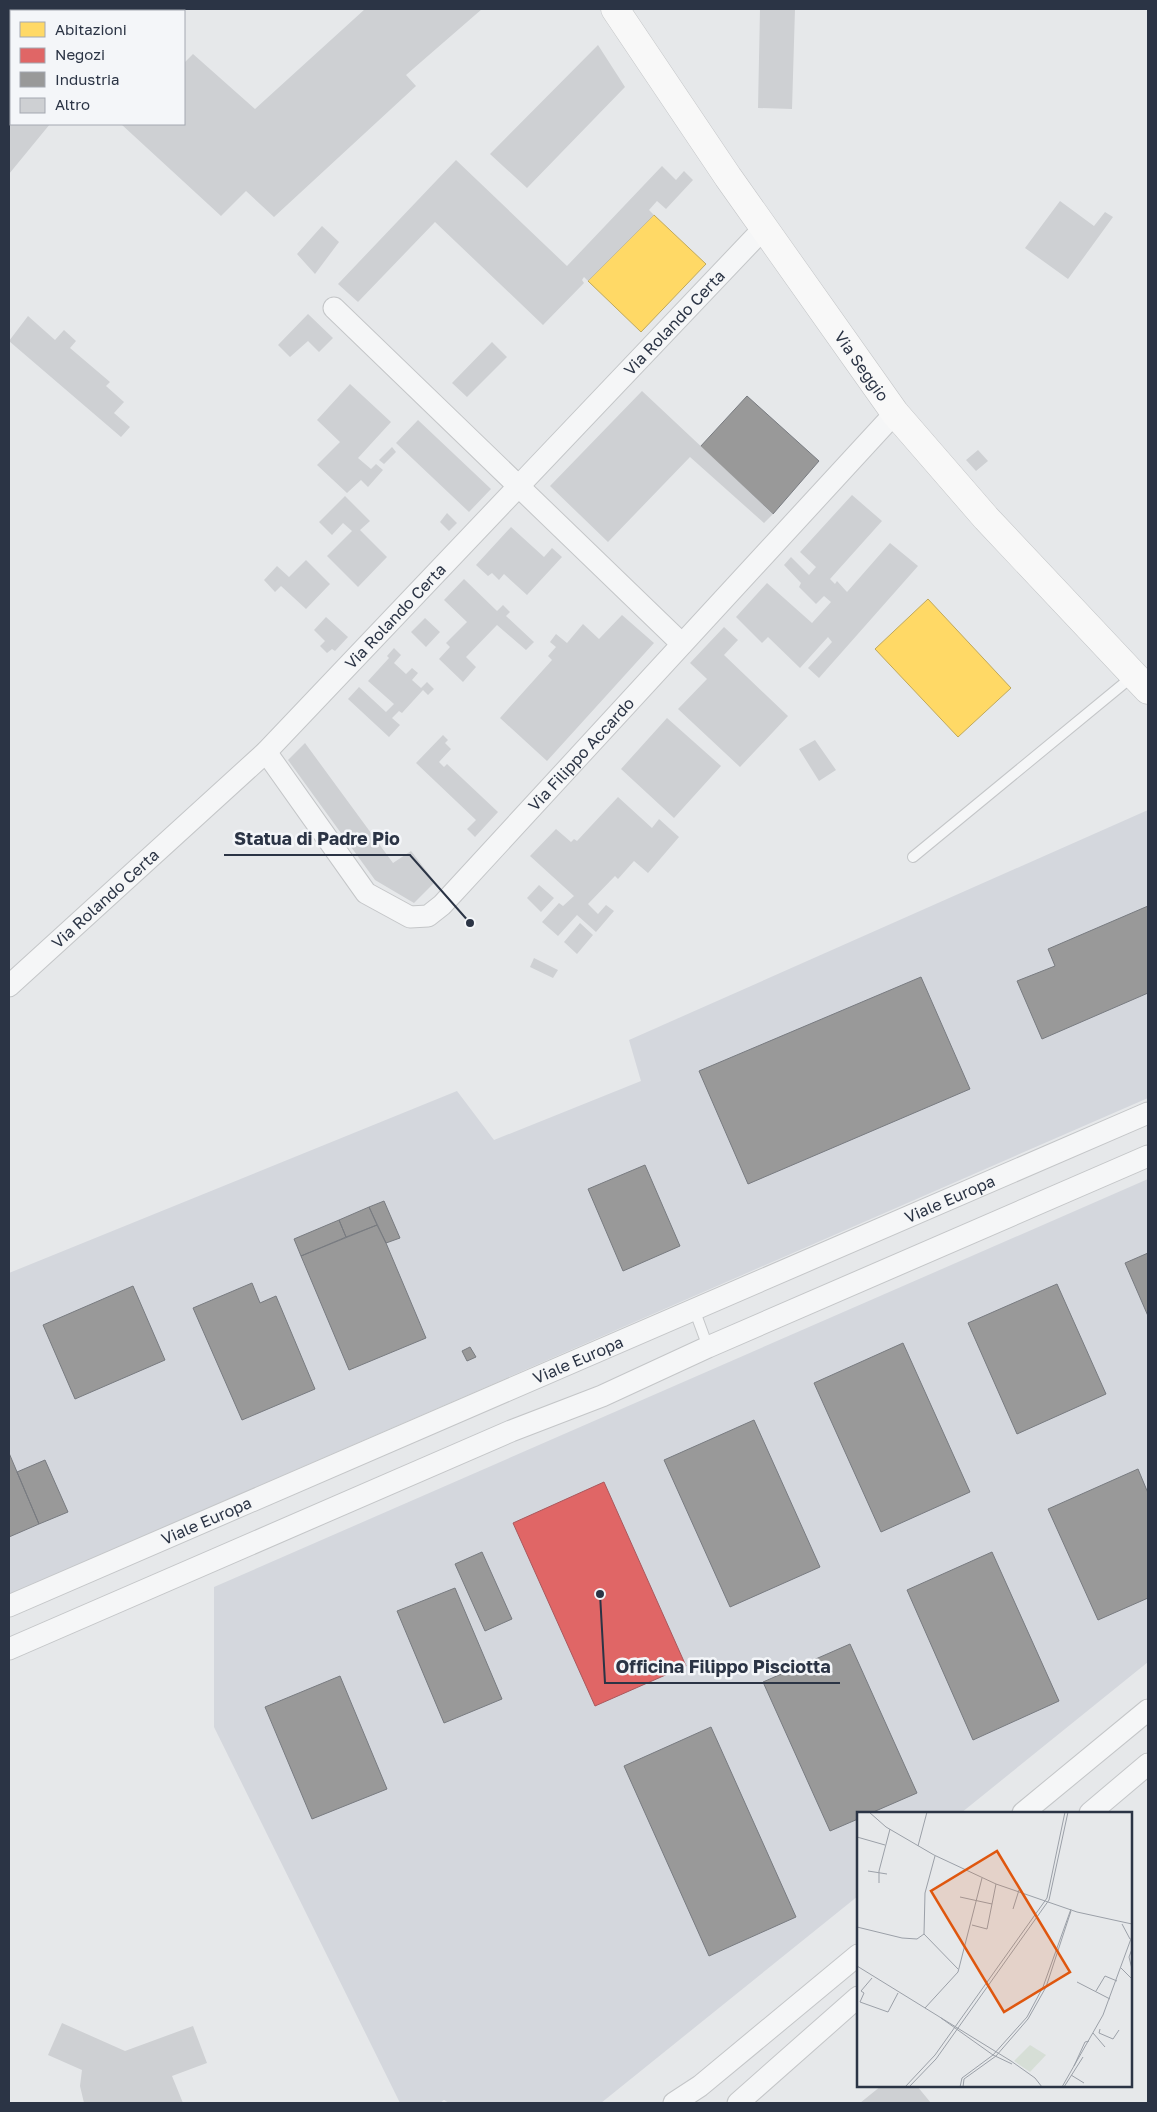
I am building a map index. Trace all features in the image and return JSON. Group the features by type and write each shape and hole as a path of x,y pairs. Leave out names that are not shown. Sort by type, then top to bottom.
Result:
{"street":[{"name":"Via Seggio","path":"615,9 764,228 895,413 986,518 1141,683"},
{"name":"Via Rolando Certa","path":"9,986 266,752 764,228"},
{"path":"334,308 682,644"},
{"name":"Via Filippo Accardo","path":"266,752 366,893 410,917 428,916 442,905 895,413"},
{"name":"Viale Europa","path":"9,1606 1148,1113"},
{"path":"9,1649 511,1431 602,1396 708,1346 1148,1156"},
{"path":"1024,1812 1148,1710"},
{"path":"1091,1812 1148,1764"},
{"path":"674,2103 700,2086 857,1956"},
{"path":"738,2103 857,1999"}],"lane":[{"path":"913,857 1141,683"},
{"path":"694,1310 708,1346"}],"shaded area":[{"path":"1148,810 1148,1098 9,1595 9,1273 457,1091 494,1140 641,1081 629,1040"},
{"path":"1148,1179 1148,1662 962,1812 857,1812 857,1897 601,2103 449,2103 444,2100 440,2103 400,2103 214,1727 214,1587"}],"building: Abitazioni":[{"path":"654,215 706,264 641,332 588,281"},
{"path":"928,599 1011,688 958,737 875,649"}],"building: Negozi":[{"path":"604,1482 686,1666 595,1706 513,1523"}],"building: Industria":[{"path":"747,396 819,461 773,514 700,447"},
{"path":"1148,906 1148,993 1042,1039 1017,981 1055,966 1048,949"},
{"path":"921,977 970,1089 748,1184 699,1071"},
{"path":"645,1165 680,1246 623,1271 588,1189"},
{"path":"384,1201 400,1238 386,1243 369,1207"},
{"path":"369,1207 377,1225 346,1237 339,1220"},
{"path":"339,1220 346,1237 301,1256 294,1239"},
{"path":"377,1225 426,1338 349,1370 301,1256"},
{"path":"1148,1253 1148,1316 1125,1263"},
{"path":"252,1283 260,1303 276,1296 315,1389 242,1420 193,1308"},
{"path":"1057,1284 1106,1394 1017,1434 968,1323"},
{"path":"133,1286 165,1360 75,1399 43,1325"},
{"path":"903,1343 970,1492 881,1532 814,1383"},
{"path":"470,1347 476,1357 467,1361 462,1351"},
{"path":"754,1420 820,1567 730,1607 664,1460"},
{"path":"9,1453 39,1524 9,1537"},
{"path":"45,1460 68,1512 39,1524 17,1472"},
{"path":"1138,1469 1148,1493 1148,1598 1098,1620 1048,1509"},
{"path":"482,1552 512,1619 485,1631 455,1564"},
{"path":"992,1552 1059,1701 973,1740 907,1590"},
{"path":"455,1588 502,1699 444,1723 397,1611"},
{"path":"850,1644 917,1793 873,1812 857,1812 857,1819 830,1831 763,1682"},
{"path":"340,1676 387,1789 312,1819 265,1707"},
{"path":"711,1727 796,1917 709,1956 624,1766"}],"building: Altro":[{"path":"103,9 143,9 142,10"},
{"path":"365,9 482,9 406,75 416,86 274,217 246,191 221,216 122,125 185,125 185,62 193,54 255,109"},
{"path":"760,9 795,9 792,109 758,108"},
{"path":"598,45 625,87 527,188 490,154"},
{"path":"49,125 9,174 9,126"},
{"path":"456,160 567,266 662,166 676,180 684,171 693,180 666,209 657,201 649,210 654,215 588,281 584,277 582,280 584,283 543,325 435,222 358,302 338,284"},
{"path":"1060,201 1094,226 1105,212 1113,217 1068,279 1025,248"},
{"path":"322,226 339,242 315,274 297,254"},
{"path":"308,314 333,338 319,352 308,341 290,357 278,345"},
{"path":"28,316 55,340 64,330 76,341 70,348 110,382 106,386 124,402 114,413 130,427 121,437 9,341"},
{"path":"492,342 507,357 467,397 452,383"},
{"path":"350,384 391,422 358,458 371,469 376,464 383,470 368,487 361,480 347,493 317,465 340,442 317,420"},
{"path":"642,391 773,514 764,523 690,457 608,542 550,486"},
{"path":"418,420 491,489 469,512 396,443"},
{"path":"392,447 396,452 384,464 379,460"},
{"path":"978,450 988,461 976,471 966,460"},
{"path":"852,495 882,521 830,579 835,584 837,581 847,592 890,543 918,566 819,678 808,668 832,642 828,637 800,668 768,637 762,643 736,617 767,583 812,623 831,602 824,596 816,604 799,587 801,583 784,565 791,557 809,575 816,567 800,552"},
{"path":"345,496 370,521 360,530 387,557 358,587 327,556 352,531 343,523 332,535 319,522"},
{"path":"447,513 457,523 449,531 440,522"},
{"path":"511,527 544,557 552,548 562,557 527,595 504,574 499,580 492,573 488,576 476,565"},
{"path":"306,560 330,584 306,609 281,586 275,592 264,580 277,566 289,577"},
{"path":"464,579 497,611 503,605 510,612 506,616 534,642 526,650 497,625 466,657 476,667 463,682 439,659 450,647 446,643 467,622 444,600"},
{"path":"622,615 654,643 547,761 500,718 552,660 548,656 556,647 550,642 556,634 567,643 583,624 599,639"},
{"path":"326,617 348,637 335,651 332,649 327,653 320,646 325,641 314,630"},
{"path":"425,618 440,632 426,647 411,632"},
{"path":"724,627 738,640 724,655 788,716 740,767 678,709 707,679 690,663"},
{"path":"394,648 401,655 394,663 406,674 412,668 418,673 412,680 421,688 427,682 434,689 428,695 423,690 402,713 399,711 392,718 400,725 389,737 348,699 359,687 386,712 394,704 368,681 389,658 387,656"},
{"path":"667,718 721,766 674,818 621,769"},
{"path":"443,735 448,740 445,743 451,749 439,762 444,767 447,764 498,812 475,837 467,829 476,820 416,763"},
{"path":"815,740 836,770 819,781 799,749"},
{"path":"305,743 393,863 411,851 435,882 414,903 375,880 288,760"},
{"path":"618,797 652,828 659,819 679,837 648,873 634,861 618,879 615,876 588,904 598,914 606,905 614,911 596,932 577,915 558,936 542,922 559,903 563,906 574,896 530,856 556,829 571,842 574,839 577,841"},
{"path":"539,885 554,898 541,912 527,898"},
{"path":"580,923 593,935 577,954 564,942"},
{"path":"534,958 558,970 553,978 530,967"},
{"path":"62,2023 125,2051 193,2026 207,2063 172,2076 183,2103 84,2103 80,2086 82,2070 48,2055"},
{"path":"880,2087 918,2087 931,2103 860,2103"}],"place":[{"name":"Statua di Padre Pio","path":"470,923"},
{"name":"Officina Filippo Pisciotta","path":"600,1594"}]}
